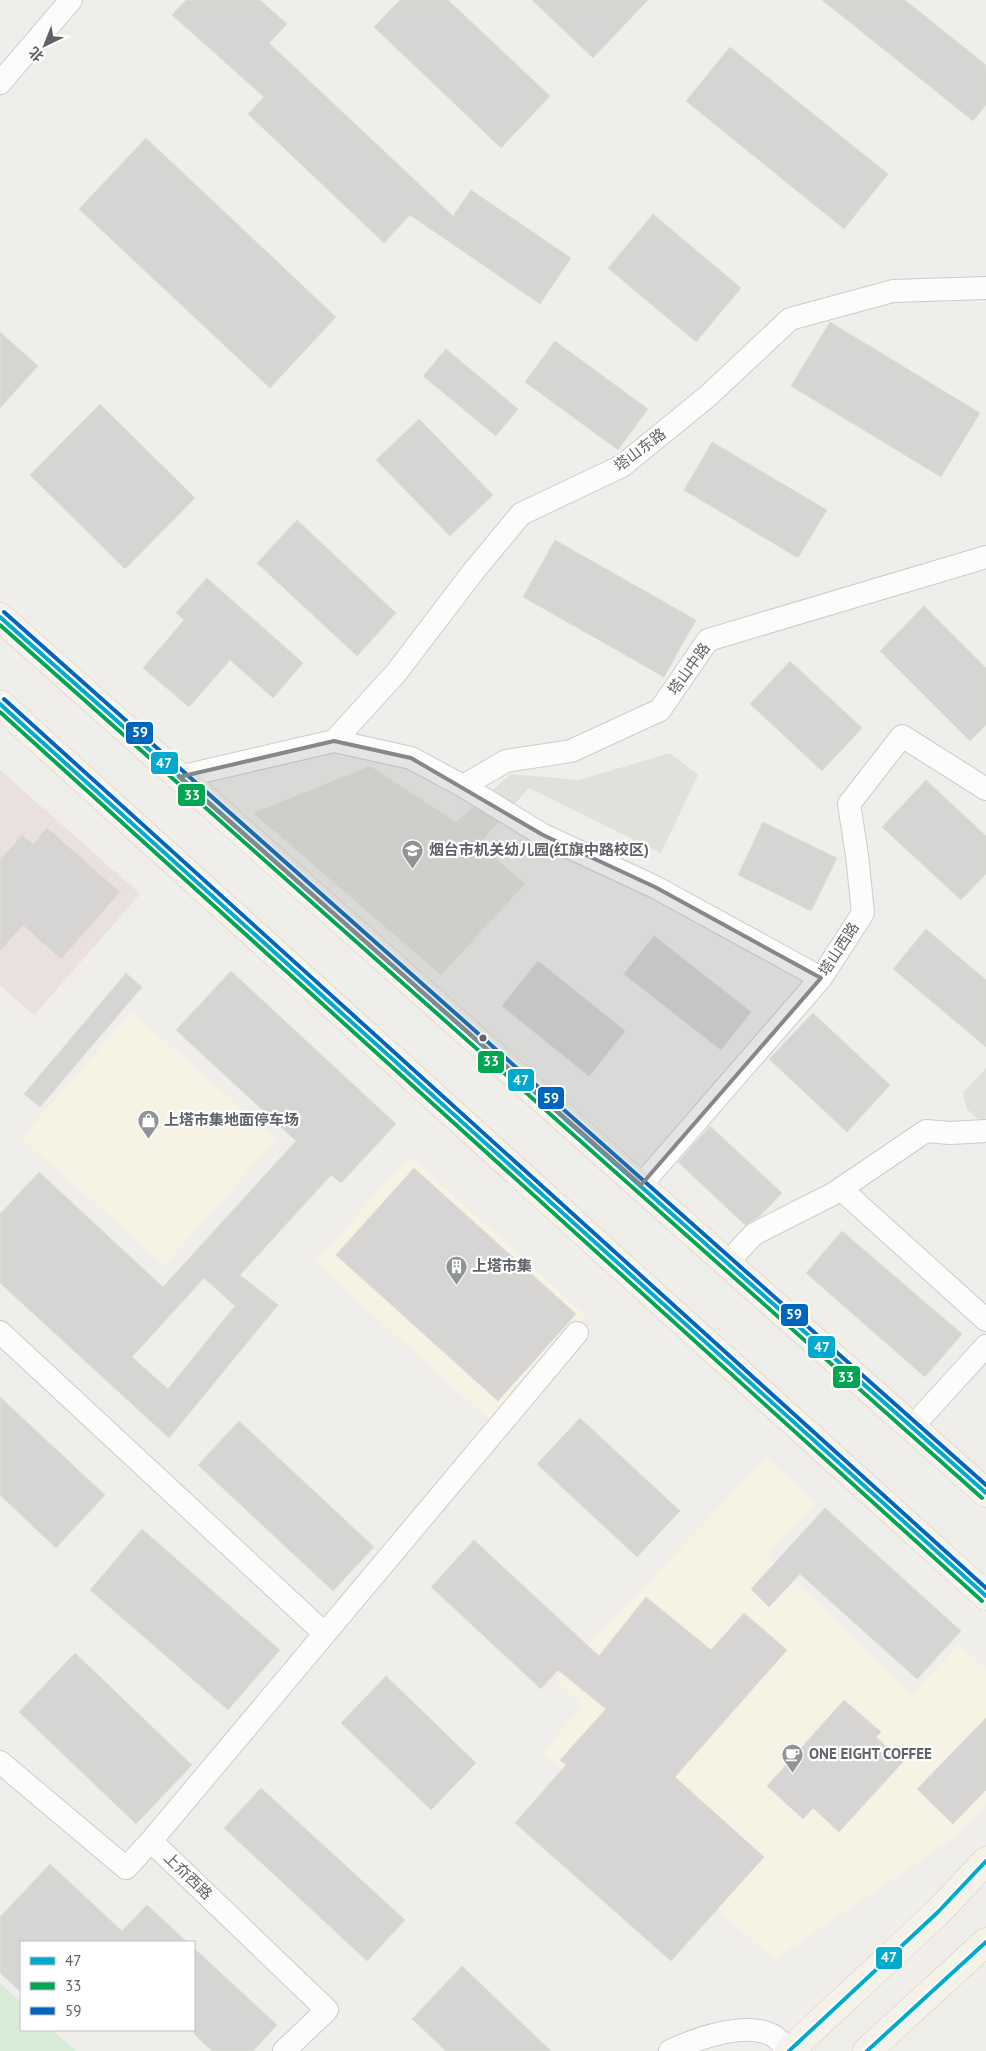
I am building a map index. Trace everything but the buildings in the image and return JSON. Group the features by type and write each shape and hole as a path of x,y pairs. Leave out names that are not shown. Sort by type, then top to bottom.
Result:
{"main road":[{"path":"0,617 986,1493"},
{"path":"0,704 986,1596"},
{"path":"789,2051 938,1912 986,1861"},
{"path":"867,2051 986,1942"}],"street":[{"path":"0,83 71,0"},
{"name":"塔山东路","path":"334,741 396,673 473,572 521,514 622,466 708,396 790,319 893,291 986,288"},
{"name":"塔山中路","path":"463,786 506,761 570,751 660,710 708,640 986,557"},
{"name":"塔山西路","path":"641,1185 821,978 863,914 849,804 902,736 986,789"},
{"path":"179,777 334,741 411,758 463,786 543,835 654,888 821,978"},
{"path":"727,1263 754,1234 841,1189 926,1131 950,1134 986,1130"},
{"path":"841,1189 986,1320"},
{"path":"0,1332 325,1634"},
{"path":"151,1840 577,1333"},
{"path":"912,1427 986,1346"},
{"name":"上夼西路","path":"0,1762 126,1868 151,1840 327,2010 284,2051"},
{"path":"670,2051 720,2032 758,2030 773,2035 789,2051"}],"highlighted area":[{"path":"334,741 411,758 543,835 655,887 821,978 641,1185 179,777"}],"shaded area":[{"name":"烟台市机关幼儿园(红旗中路校区)","path":"670,753 698,775 661,853 529,788 479,844 525,884 441,975 253,813 370,766 456,822 511,774 579,780"},
{"path":"0,770 140,894 34,1015 0,985"},
{"name":"上塔市集地面停车场","path":"132,1012 276,1139 165,1265 21,1138"},
{"path":"986,1068 986,1124 984,1125 967,1109 963,1093"},
{"name":"上塔市集","path":"410,1157 586,1316 491,1421 315,1262"},
{"path":"767,1458 816,1505 767,1555 912,1694 959,1645 986,1669 986,1803 956,1836 774,1960 542,1753 583,1706 555,1679"}],"green space":[{"path":"0,1983 20,2001 20,2031 53,2031 76,2051 0,2051"}],"transit line":[{"name":"59","path":"4,612 986,1485"},
{"name":"47","path":"0,617 986,1493"},
{"name":"33","path":"0,625 982,1498"},
{"name":"59","path":"4,699 986,1588"},
{"name":"47","path":"0,704 986,1596"},
{"name":"33","path":"0,712 982,1601"},
{"name":"47","path":"789,2051 938,1912 986,1861"},
{"name":"47","path":"867,2051 986,1942"}],"place":[{"name":"烟台市机关幼儿园(红旗中路校区)","path":"413,869"},
{"name":"上塔市集地面停车场","path":"148,1139"},
{"name":"上塔市集","path":"456,1285"},
{"name":"ONE EIGHT COFFEE","path":"793,1773"}]}
